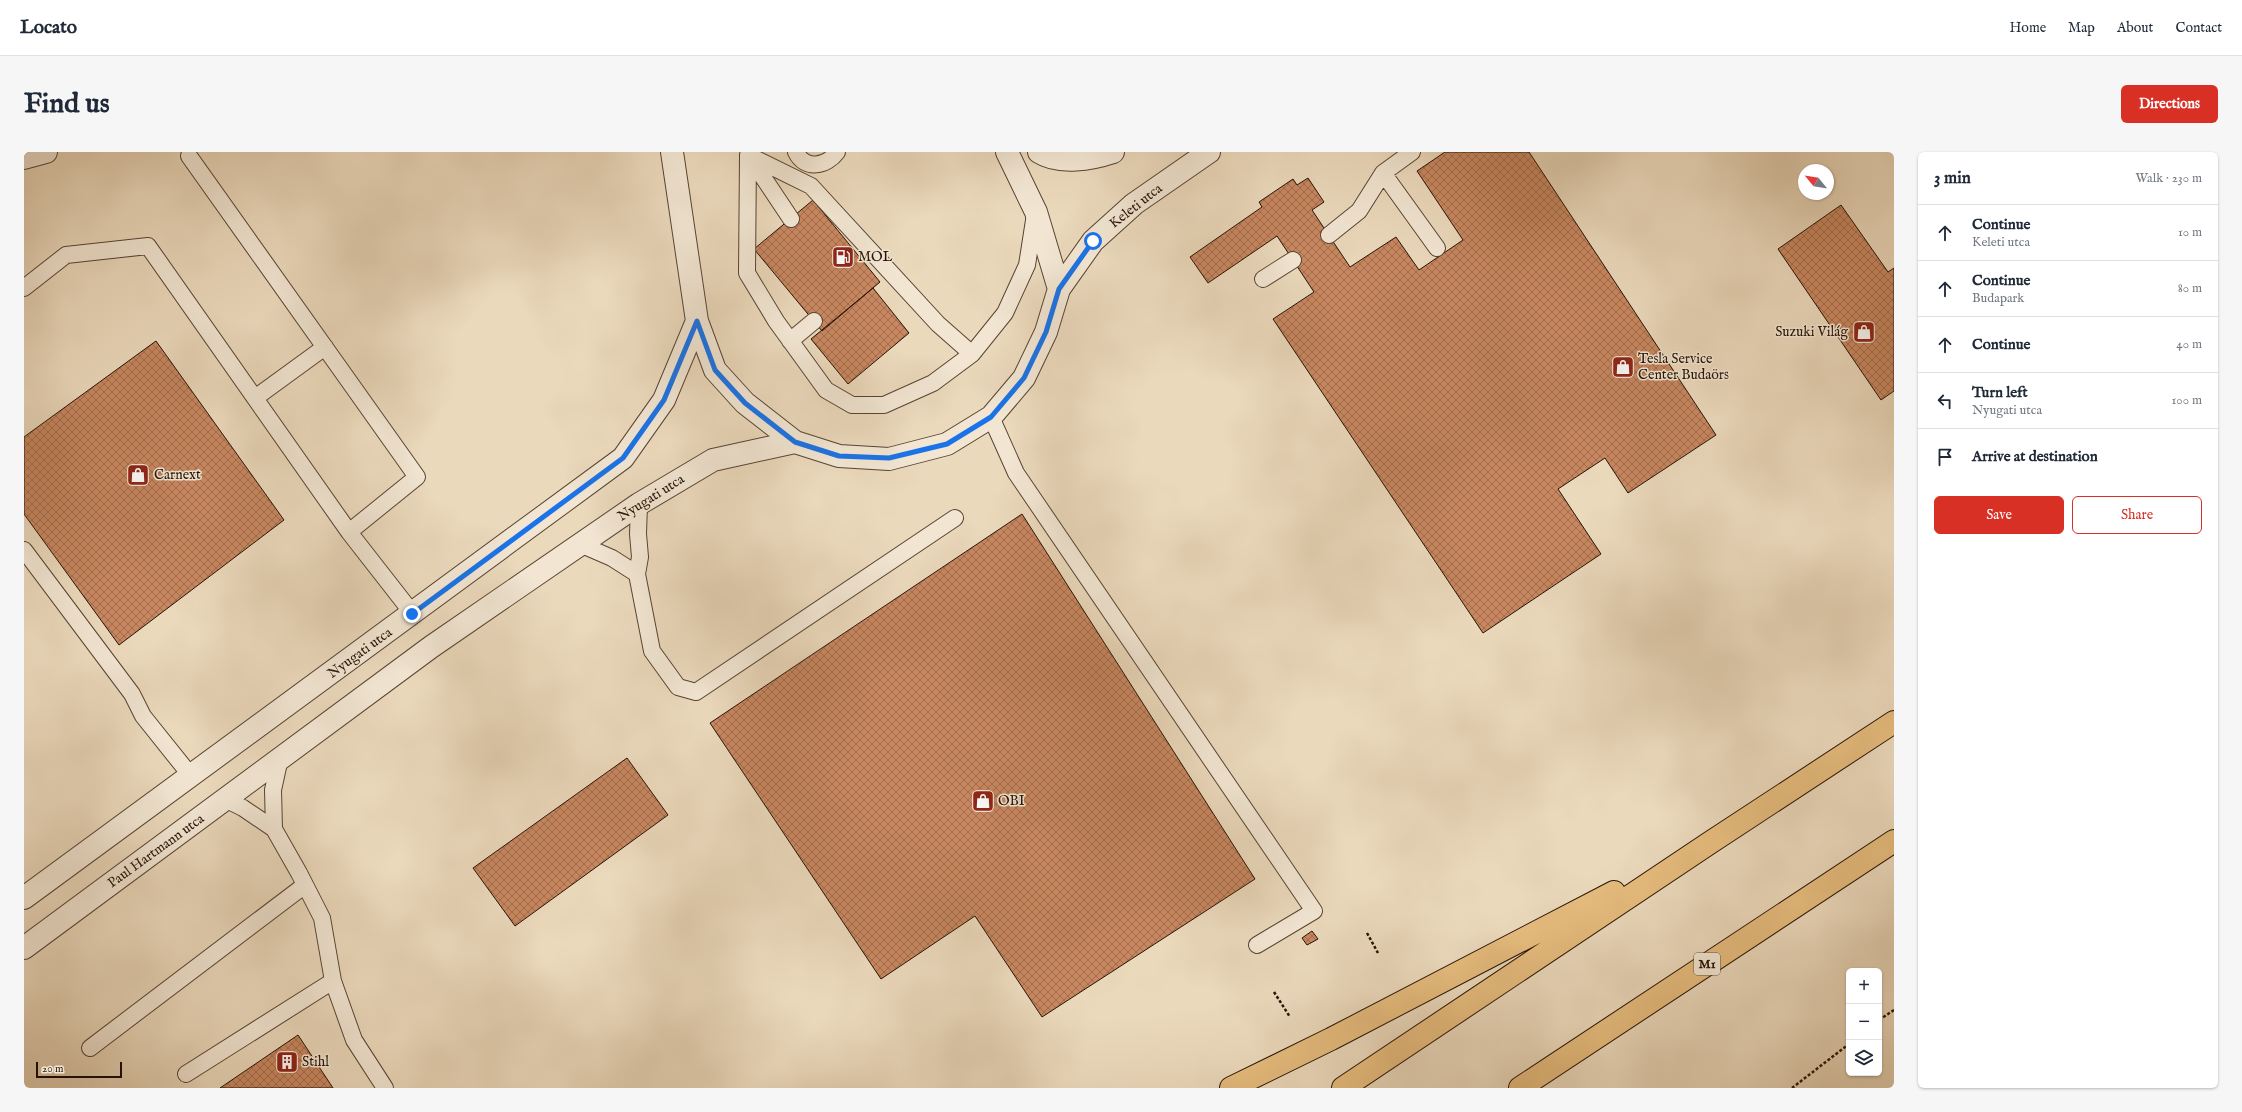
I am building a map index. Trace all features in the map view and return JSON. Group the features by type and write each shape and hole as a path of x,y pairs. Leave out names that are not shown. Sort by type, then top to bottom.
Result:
{"highway":[{"path":"1343,1088 1711,842 1894,722"},
{"name":"M1","path":"1520,1088 1894,841"},
{"path":"1230,1088 1331,1039 1711,842"}],"street":[{"path":"24,158 46,152"},
{"path":"672,152 697,321 715,370 745,403 795,442 839,456 889,458 947,444 991,417 1024,378 1046,332 1059,289 1036,212 1007,152"},
{"path":"1040,152 1048,157 1090,159 1113,152"},
{"name":"Keleti utca","path":"1059,289 1093,241 1134,204 1209,152"},
{"name":"Nyugati utca","path":"191,776 623,458 664,400 697,321"},
{"name":"Nyugati utca","path":"284,756 431,646 582,545 639,504 713,460 795,442"},
{"name":"Paul Hartmann utca","path":"24,948 227,800 284,756"},
{"path":"24,898 191,776"}],"lane":[{"path":"796,152 806,163 816,166 826,163 837,152"},
{"path":"1329,235 1359,210 1383,173 1412,152"},
{"path":"747,153 811,186 878,269 972,354"},
{"path":"747,153 747,273 790,341 826,390 852,405 884,405 933,383 972,354 1005,313 1027,265 1036,212"},
{"path":"747,153 791,219"},
{"path":"189,156 417,477 349,532"},
{"path":"1383,173 1437,248"},
{"path":"24,288 66,255 148,246 349,532 412,614"},
{"path":"1264,280 1293,260"},
{"path":"790,341 814,321"},
{"path":"255,398 325,348"},
{"path":"991,417 1016,473 1314,911 1257,945"},
{"path":"639,504 638,534 640,556 637,574 652,651 678,687 696,692 955,518"},
{"path":"582,545 612,558 637,574"},
{"path":"24,550 132,694 143,716 191,776"},
{"path":"274,829 273,790 284,756"},
{"path":"227,800 243,808 274,829 305,885 322,918 333,981 354,1040 385,1088"},
{"path":"90,1048 305,885"},
{"path":"186,1074 333,981"}],"path":[{"path":"1366,933 1378,953"},
{"path":"1274,992 1290,1017"},
{"path":"1882,1018 1894,1010"},
{"path":"1792,1088 1846,1046"}],"building":[{"path":"1445,152 1529,152 1716,435 1628,493 1605,458 1558,489 1601,554 1483,633 1273,319 1314,292 1277,236 1208,283 1190,257 1262,207 1259,202 1293,179 1297,185 1308,178 1324,202 1312,210 1350,267 1396,237 1419,270 1463,240 1417,171"},
{"path":"813,200 880,282 822,331 754,249"},
{"name":"Suzuki Világ","path":"1841,205 1888,272 1894,268 1894,391 1881,400 1778,249"},
{"path":"873,288 909,333 848,384 811,339"},
{"name":"Carnext","path":"156,341 284,520 119,645 24,514 24,437"},
{"name":"OBI","path":"1022,514 1255,879 1042,1017 975,916 881,979 710,723"},
{"path":"627,758 668,815 515,926 473,868"},
{"path":"1312,931 1318,939 1307,945 1302,938"},
{"name":"Stihl","path":"298,1035 333,1088 220,1088"}],"place":[{"name":"MOL","path":"843,257"},
{"name":"Suzuki Világ","path":"1864,332"},
{"name":"Tesla Service Center Budaörs","path":"1623,367"},
{"name":"Carnext","path":"138,475"},
{"name":"OBI","path":"983,801"},
{"name":"Stihl","path":"287,1062"}],"route":[{"path":"412,614 623,458 664,400 697,321 715,370 745,403 795,442 839,456 889,458 947,444 991,417 1024,378 1046,332 1059,289 1093,241"}]}
